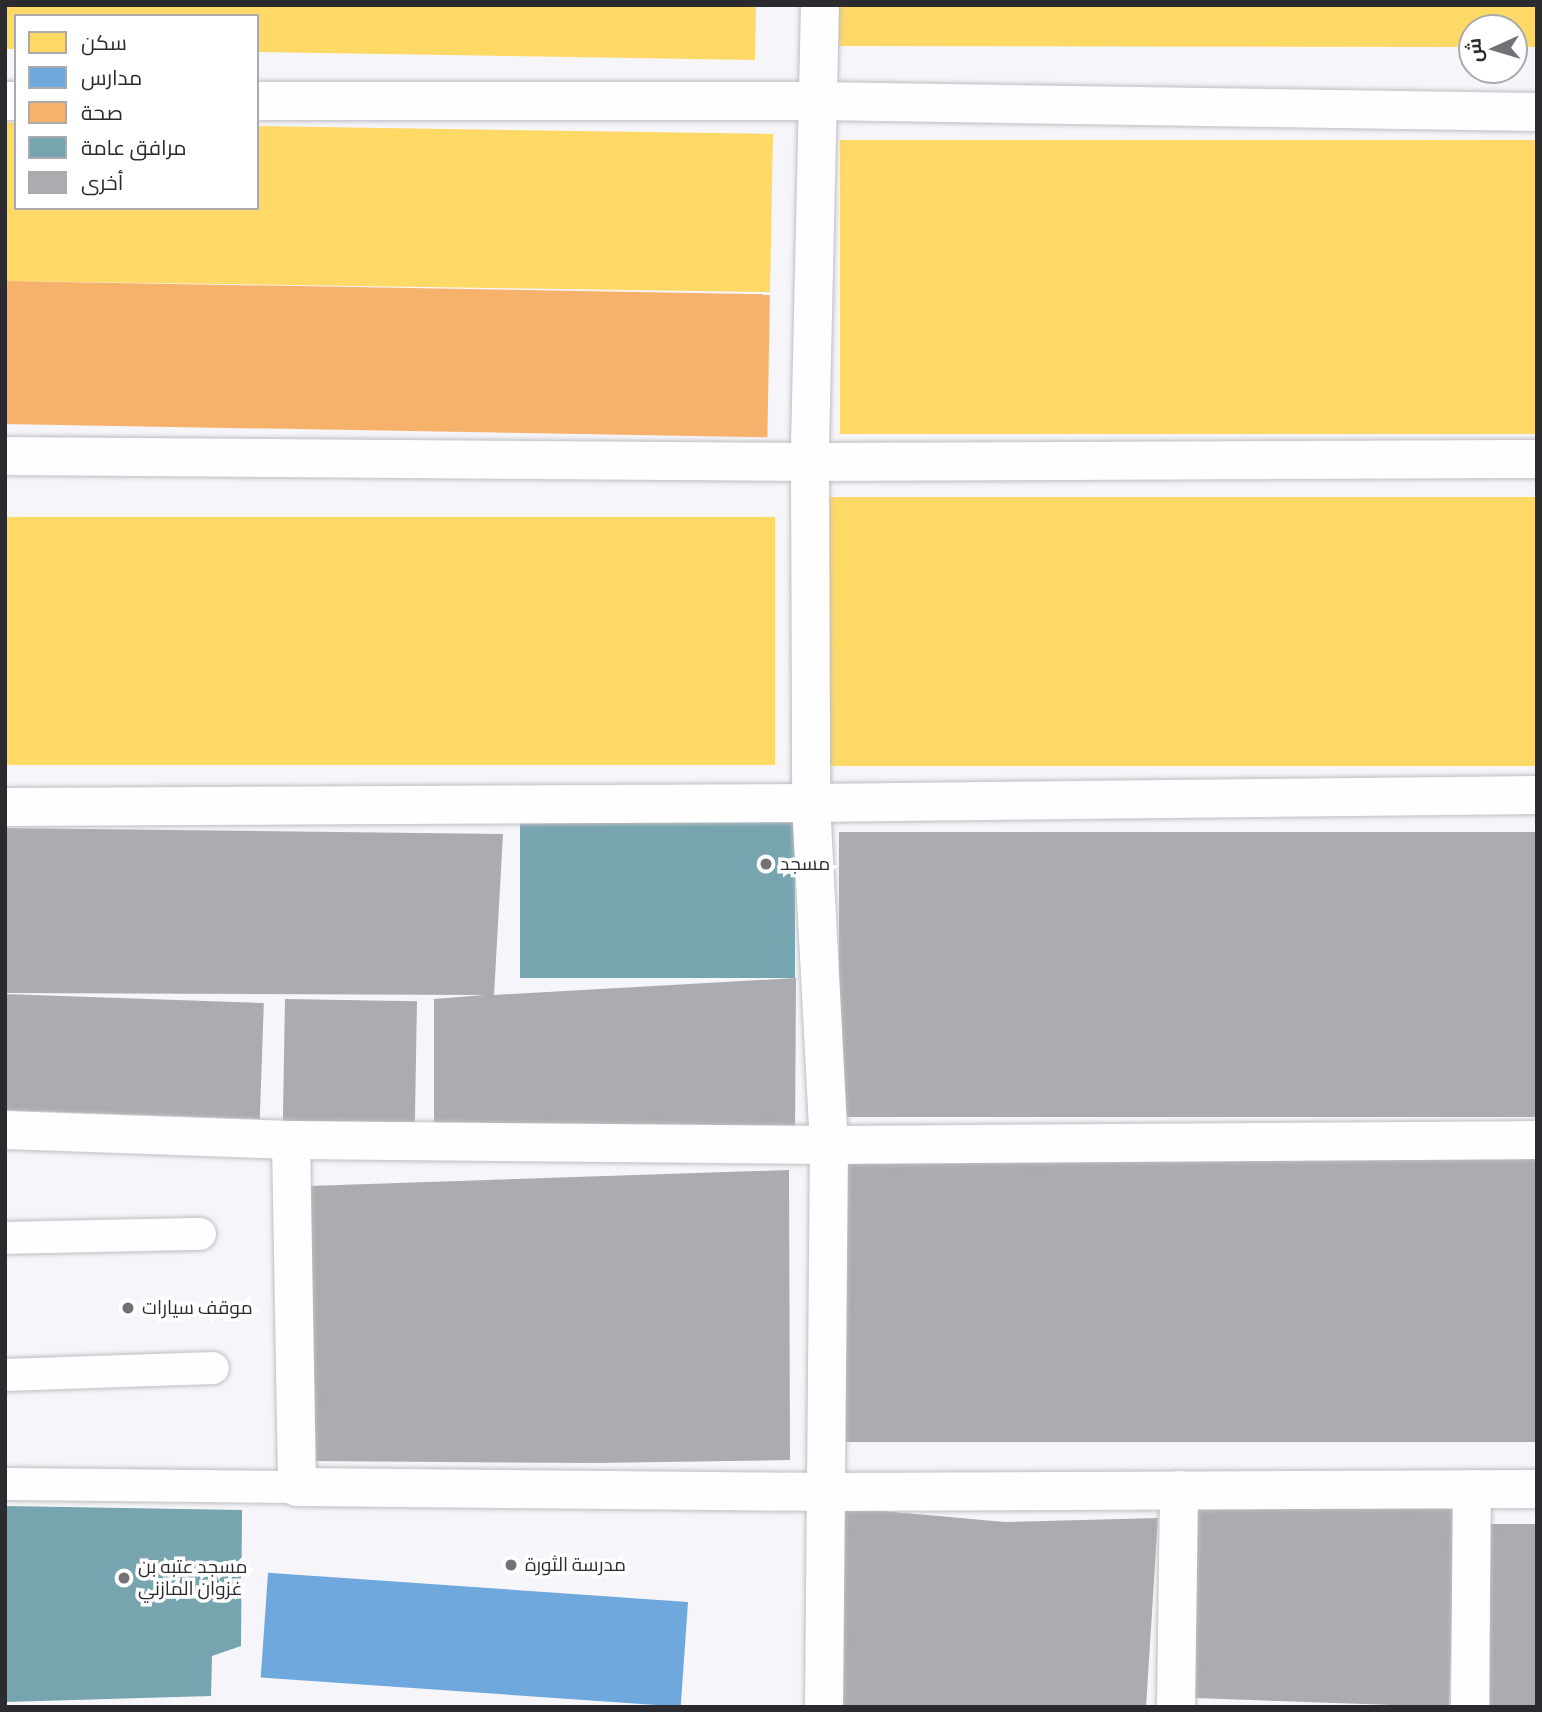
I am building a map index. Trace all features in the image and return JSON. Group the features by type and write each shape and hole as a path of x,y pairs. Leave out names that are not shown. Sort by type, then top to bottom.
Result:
{"street":[{"path":"820,5 810,462 811,803 829,1145 824,1707"},
{"path":"259,101 818,101 1537,112"},
{"path":"5,456 810,462 1537,459"},
{"path":"5,807 811,803 1537,794"},
{"path":"5,1130 291,1140 829,1145 1537,1140"},
{"path":"291,1140 296,1488 827,1492 1537,1489"},
{"path":"1469,1707 1472,1489"},
{"path":"1176,1707 1179,1490"}],"lane":[{"path":"5,1238 200,1234"},
{"path":"5,1375 213,1368"},
{"path":"5,1484 296,1488"}],"building: سكن":[{"path":"5,5 756,5 755,60 259,52 259,14 14,14 14,49 5,49"},
{"path":"832,5 1537,5 1537,47 1528,47 1528,14 1458,14 1458,47 832,46"},
{"path":"5,122 14,123 14,210 259,210 259,126 773,134 770,292 5,281"},
{"path":"840,140 1537,140 1537,434 840,434"},
{"path":"829,497 1537,497 1537,766 829,766"},
{"path":"5,517 775,517 775,765 5,765"}],"building: مدارس":[{"path":"268,1573 688,1602 681,1707 261,1677"}],"building: صحة":[{"path":"5,281 770,294 767,437 5,424"}],"building: مرافق عامة":[{"path":"520,810 795,810 795,978 520,978"},
{"name":"مسجد عتبه بن غزوان المازني","path":"5,1506 242,1510 241,1646 212,1656 211,1696 5,1702"}],"building: أخرى":[{"path":"5,828 503,834 494,995 796,978 795,1134 434,1132 434,999 485,995 5,993"},
{"path":"839,832 1537,832 1537,1117 839,1117"},
{"path":"5,994 264,1003 260,1119 5,1110"},
{"path":"285,999 417,1001 415,1128 283,1126"},
{"path":"840,1156 1537,1156 1537,1442 840,1442"},
{"path":"789,1170 790,1460 596,1463 310,1461 309,1186"},
{"path":"1195,1500 1456,1509 1449,1707 1188,1698"},
{"path":"827,1506 1005,1522 1158,1518 1146,1707 824,1707"},
{"path":"1490,1524 1537,1524 1537,1707 1490,1707"}],"place":[{"name":"مسجد","path":"766,864"},
{"name":"موقف سيارات","path":"128,1308"},
{"name":"مدرسة الثورة","path":"511,1565"},
{"name":"مسجد عتبه بن غزوان المازني","path":"124,1578"}]}
